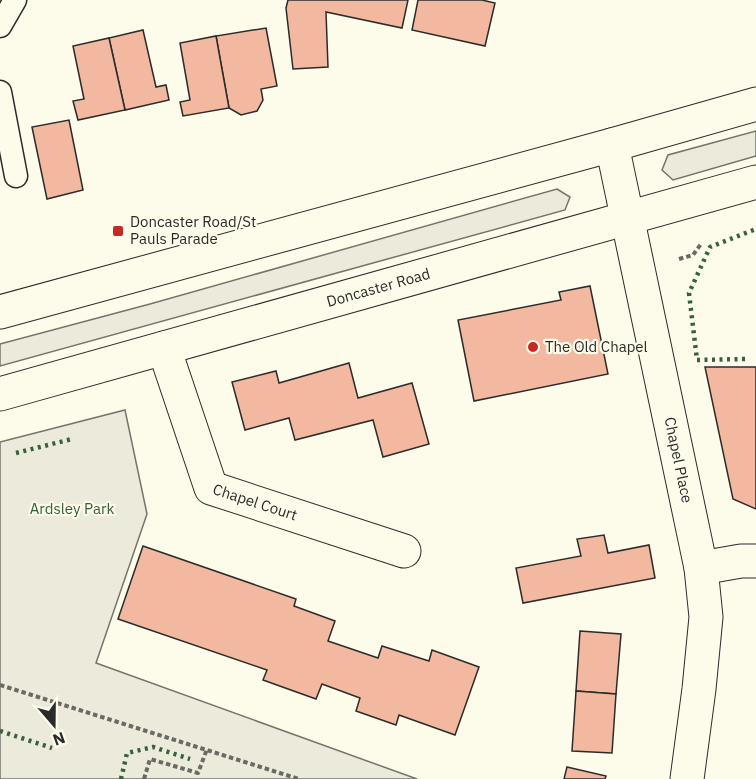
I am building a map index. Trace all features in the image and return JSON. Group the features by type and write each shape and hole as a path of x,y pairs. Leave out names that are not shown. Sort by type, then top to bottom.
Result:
{"main road":[{"path":"0,312 756,104"},
{"name":"Chapel Place","path":"612,145 701,568 706,617 687,779"},
{"name":"Doncaster Road","path":"0,394 756,182"},
{"name":"Chapel Court","path":"164,348 211,488 404,551"},
{"path":"701,568 741,561 756,561"}],"lane":[{"path":"0,26 15,0"},
{"path":"0,92 16,176"}],"path":[{"path":"0,685 299,779"},
{"path":"144,779 150,759 198,773 207,749"}],"green space":[{"path":"756,131 756,156 673,180 662,170 668,155"},
{"path":"557,189 570,197 565,210 0,366 0,344"},
{"name":"Ardsley Park","path":"125,410 147,514 96,663 417,779 0,779 0,442"}],"building":[{"path":"288,0 408,0 402,28 326,12 328,67 293,69 286,8"},
{"path":"418,0 482,0 495,3 485,46 412,30"},
{"path":"266,28 277,86 261,89 263,100 257,111 241,115 229,108 216,36"},
{"path":"143,30 156,87 166,85 169,100 125,110 109,38"},
{"path":"216,36 229,108 183,116 180,102 190,100 180,43"},
{"path":"109,38 125,110 78,120 73,101 84,99 73,46"},
{"path":"69,120 83,190 47,199 32,127"},
{"name":"The Old Chapel","path":"590,286 608,374 474,401 458,320 561,300 559,292"},
{"path":"349,363 358,398 412,383 429,444 383,457 373,420 295,440 289,418 245,430 232,382 276,371 279,383"},
{"path":"705,367 756,367 756,509 733,499"},
{"path":"604,535 608,553 649,545 655,578 523,603 516,568 581,556 577,539"},
{"path":"143,546 296,599 294,606 335,621 328,641 378,658 382,646 429,661 432,650 479,667 455,735 399,715 396,725 356,711 360,698 322,684 316,699 263,680 267,670 118,619"},
{"path":"580,631 621,634 616,694 576,691"},
{"path":"576,691 616,694 612,753 572,751"},
{"path":"567,767 606,776 605,779 564,779"}],"hedge":[{"path":"745,359 697,360 689,293 710,247 756,229"},
{"path":"16,453 72,439"},
{"path":"0,731 52,748"},
{"path":"121,779 127,753 153,747 190,759"}],"place":[{"name":"Doncaster Road/St Pauls Parade","path":"118,231"},
{"name":"The Old Chapel","path":"533,347"}]}
